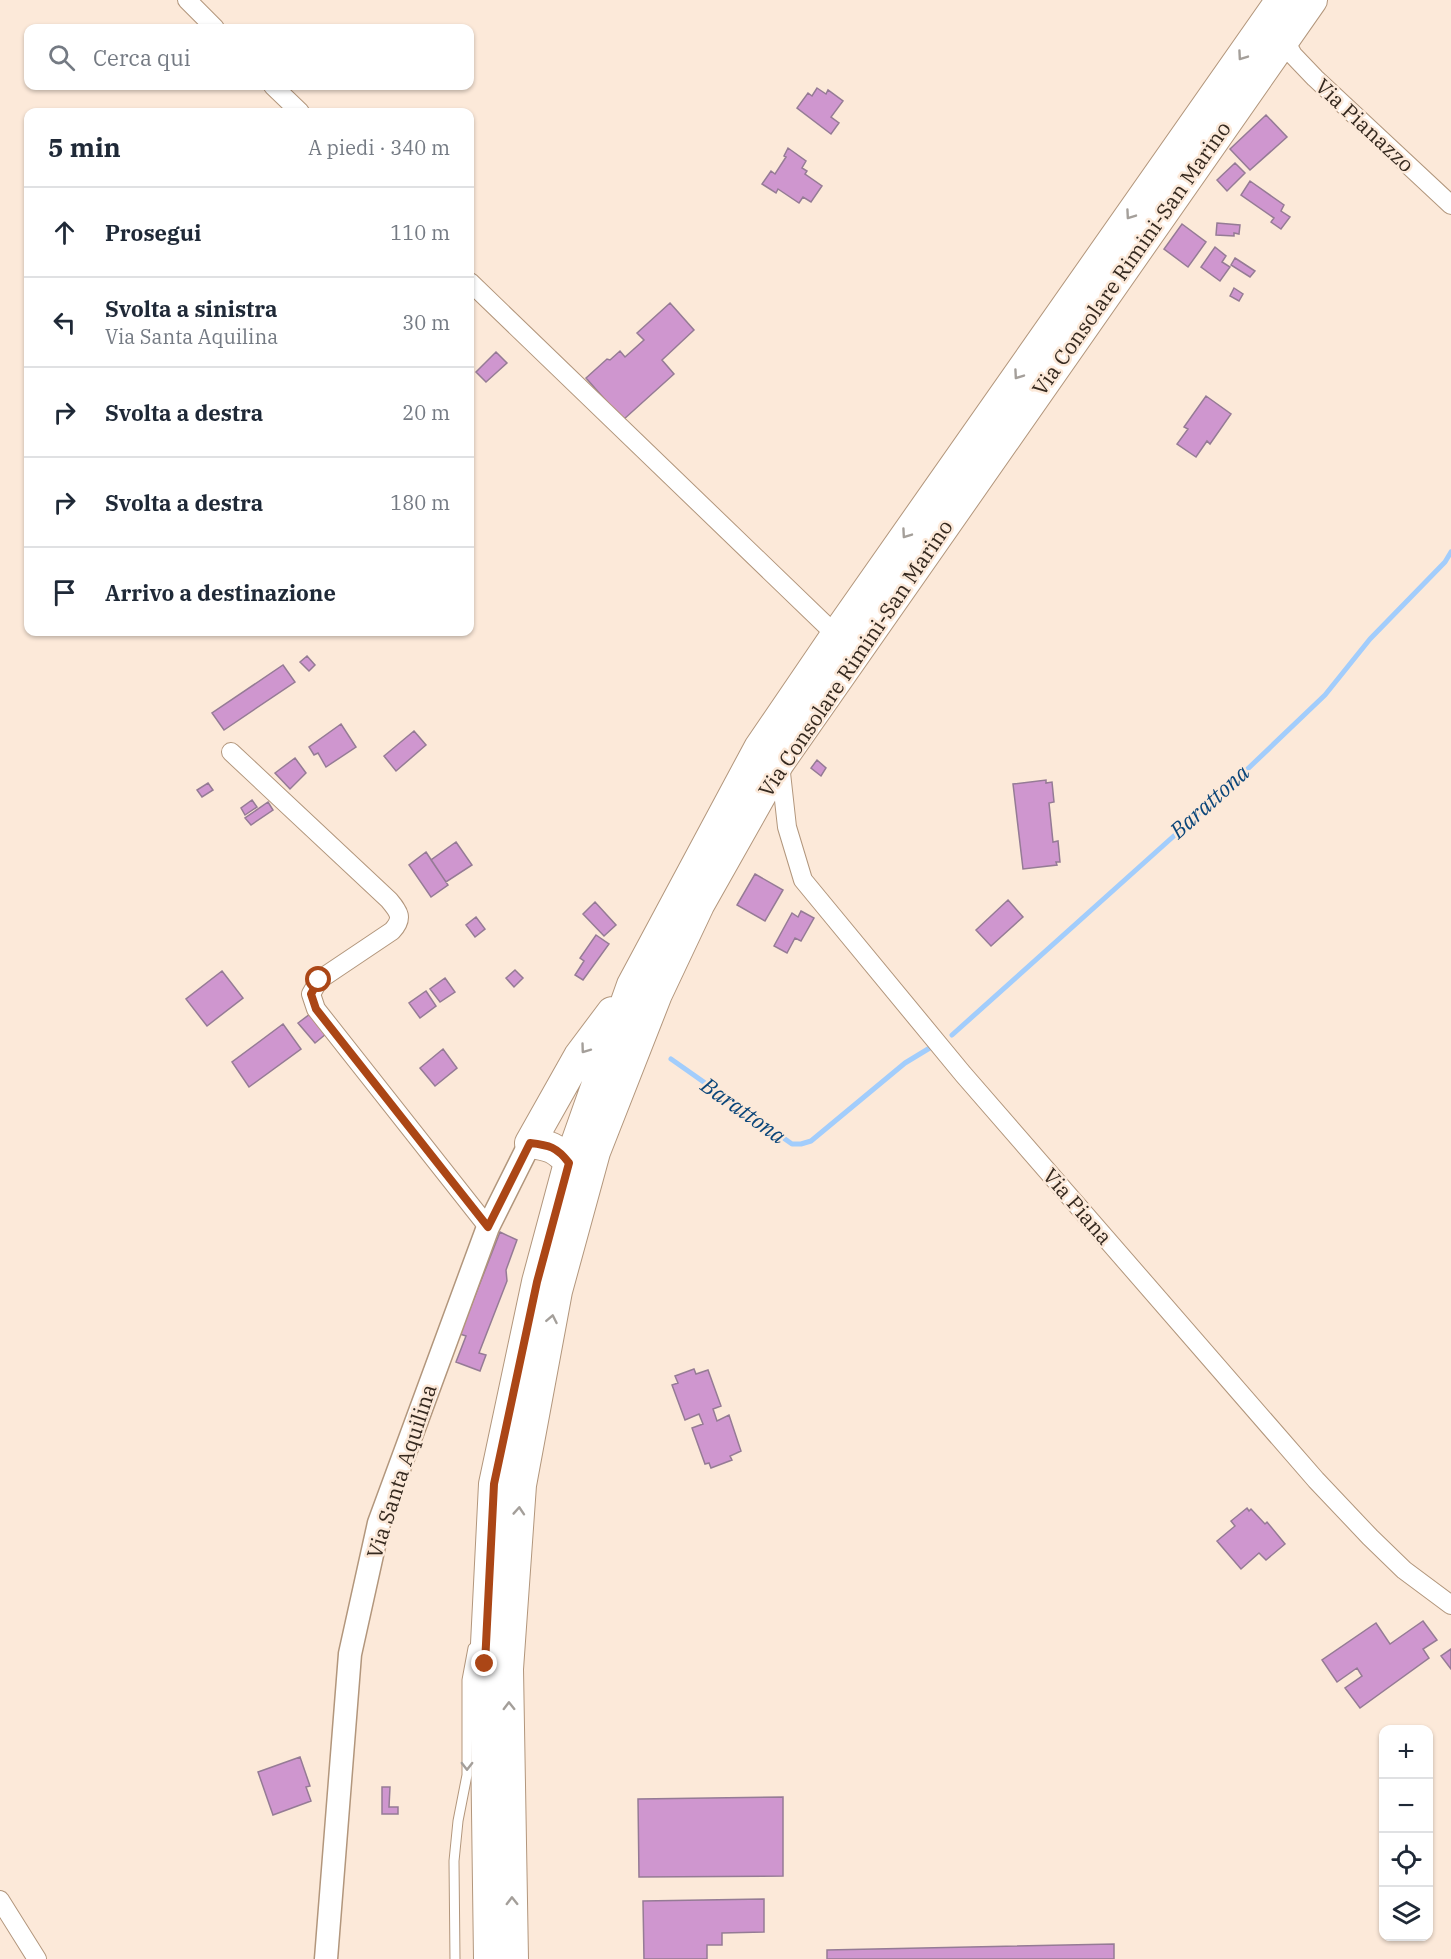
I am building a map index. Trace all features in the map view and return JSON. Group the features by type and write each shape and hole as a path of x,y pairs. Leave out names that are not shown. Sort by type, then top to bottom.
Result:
{"main road":[{"name":"Via Consolare Rimini-San Marino","path":"513,1959 509,1657 521,1485 557,1291 595,1152 657,994 699,905 779,763 1312,0"},
{"name":"Via Consolare Rimini-San Marino","path":"489,1959 485,1664 494,1484 537,1282 550,1151 632,986 759,748 1276,2"},
{"path":"550,1151 579,1056 632,986"}],"street":[{"path":"187,0 211,24"},
{"path":"1276,2 1284,39"},
{"name":"Via Pianazzo","path":"1284,39 1293,56 1315,78 1451,205"},
{"path":"277,90 296,108"},
{"name":"Via Consolare Rimini-San Marino","path":"474,286 836,636"},
{"path":"231,752 389,900 399,915 399,924 392,931 319,980 311,994 316,1009 488,1227"},
{"name":"Via Piana","path":"779,763 787,827 803,880 963,1074 1316,1480 1404,1570 1451,1605"},
{"name":"Via Santa Aquilina","path":"326,1959 350,1654 379,1523 488,1227 550,1151"},
{"path":"0,1900 37,1959"}],"lane":[{"path":"455,1959 454,1861 458,1821 467,1775 467,1680 471,1650 486,1629"}],"building":[{"path":"817,88 826,94 828,90 843,101 831,117 839,123 831,134 797,108 808,93 812,96"},
{"path":"1266,115 1287,137 1250,170 1230,149"},
{"path":"788,148 806,161 802,168 807,171 805,174 822,186 811,202 803,197 799,203 778,189 776,193 762,184 771,171 775,174 786,157 784,156"},
{"path":"1235,163 1245,173 1227,191 1217,180"},
{"path":"1250,181 1284,205 1281,211 1290,217 1281,229 1271,222 1274,218 1241,195"},
{"path":"1217,223 1240,225 1239,234 1216,235"},
{"path":"1182,224 1206,242 1188,267 1164,249"},
{"path":"1215,247 1226,256 1222,262 1230,267 1220,281 1201,267"},
{"path":"1235,258 1255,271 1250,277 1231,265"},
{"path":"1234,288 1243,294 1239,301 1230,296"},
{"path":"670,303 694,330 662,360 674,374 623,420 586,378 607,359 610,360 620,351 625,357 644,340 637,333"},
{"path":"496,352 507,363 486,382 476,372"},
{"path":"1206,396 1231,414 1210,444 1207,441 1196,457 1177,444 1188,429 1184,427"},
{"path":"307,656 315,665 309,671 300,662"},
{"path":"283,665 295,682 224,730 212,713"},
{"path":"341,724 356,747 326,767 318,753 314,755 309,747"},
{"path":"414,731 426,745 396,771 384,756"},
{"path":"295,758 306,773 290,789 275,773"},
{"path":"817,760 826,768 821,776 811,768"},
{"path":"1046,780 1046,783 1052,782 1054,802 1049,803 1053,842 1058,841 1060,862 1056,862 1057,865 1023,869 1013,784"},
{"path":"208,783 213,790 202,797 197,790"},
{"path":"252,800 257,807 245,815 241,808"},
{"path":"268,802 273,810 251,825 245,818"},
{"path":"456,842 472,865 446,882 431,860"},
{"path":"426,852 448,885 431,897 409,865"},
{"path":"755,874 783,890 765,921 737,905"},
{"path":"1008,900 1023,917 991,946 976,930"},
{"path":"595,902 616,925 604,936 583,914"},
{"path":"801,911 814,918 801,941 795,938 787,953 774,946 792,913 798,917"},
{"path":"476,917 485,929 475,937 466,925"},
{"path":"596,935 609,944 583,980 575,975 584,961 580,958"},
{"path":"515,970 523,978 514,987 506,978"},
{"path":"222,971 243,998 207,1026 186,999"},
{"path":"445,978 455,992 440,1002 430,989"},
{"path":"426,991 436,1006 420,1018 409,1003"},
{"path":"310,1014 326,1034 315,1043 298,1023"},
{"path":"283,1024 301,1049 249,1087 232,1062"},
{"path":"443,1049 457,1068 435,1086 420,1068"},
{"path":"500,1232 517,1240 506,1270 507,1281 479,1353 486,1355 480,1371 456,1362 466,1336 460,1334"},
{"path":"694,1369 696,1374 708,1370 721,1406 713,1409 717,1421 729,1415 741,1451 730,1456 732,1460 711,1468 709,1463 705,1464 692,1428 703,1424 699,1414 685,1420 672,1385 678,1383 675,1376"},
{"path":"1247,1508 1249,1511 1251,1509 1265,1524 1267,1522 1285,1544 1266,1560 1259,1553 1241,1569 1217,1541 1235,1526 1231,1521"},
{"path":"1423,1621 1437,1640 1423,1649 1429,1658 1360,1708 1345,1688 1362,1676 1357,1668 1337,1682 1322,1660 1376,1623 1390,1644"},
{"path":"1451,1649 1451,1669 1441,1656"},
{"path":"300,1757 310,1786 306,1787 311,1801 273,1815 258,1772"},
{"path":"382,1787 390,1787 389,1807 398,1807 398,1814 382,1814"},
{"path":"783,1797 783,1876 639,1877 638,1799"},
{"path":"764,1899 764,1932 722,1933 722,1945 707,1945 707,1959 644,1959 643,1901"},
{"path":"1114,1944 1114,1959 827,1959 827,1950"}],"waterway":[{"name":"Barattona","path":"952,1035 1234,782 1325,695 1370,639 1445,562 1451,552"},
{"name":"Barattona","path":"671,1059 792,1144 801,1144 811,1141 905,1063 933,1046"}],"route":[{"path":"319,980 311,994 316,1009 488,1227 530,1143 550,1146 558,1150 569,1163 537,1282 494,1484 485,1664"}]}
